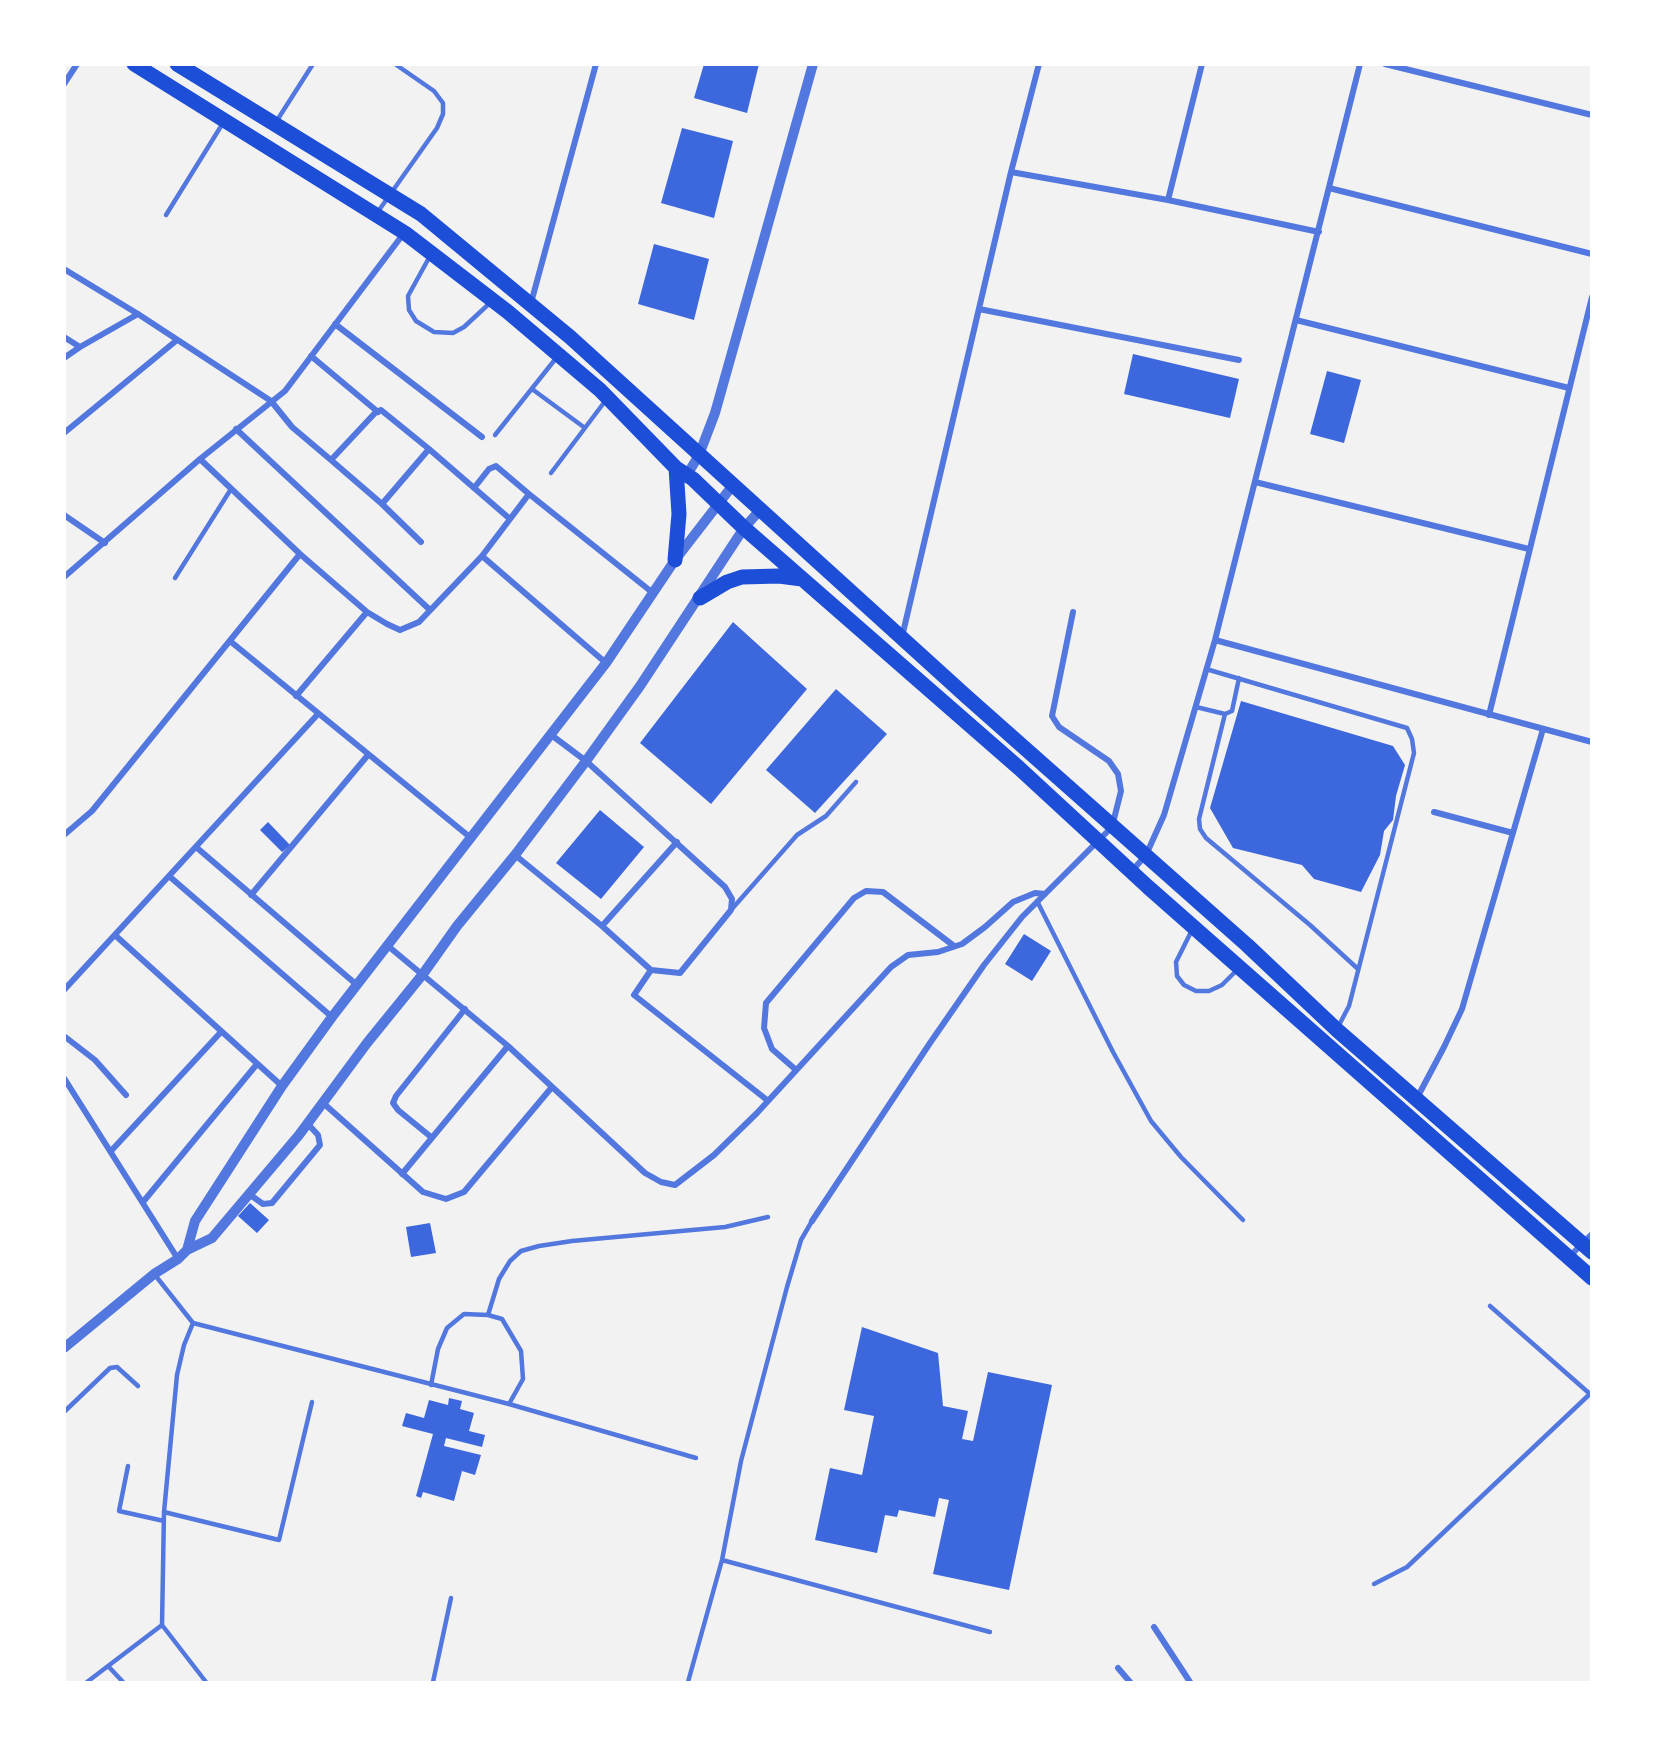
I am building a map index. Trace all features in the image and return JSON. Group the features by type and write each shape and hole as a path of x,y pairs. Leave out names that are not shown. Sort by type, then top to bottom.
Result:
{"main road":[{"path":"134,64 405,233 493,300 608,398 682,472 744,528 1019,768 1098,843 1592,1278"},
{"path":"184,67 421,214 531,304 1112,827 1247,945 1336,1029 1588,1243"},
{"path":"675,560 682,472"},
{"path":"700,598 727,582 742,577 779,576 802,579"}],"street":[{"path":"64,84 77,64"},
{"path":"531,304 596,64"},
{"path":"682,472 699,455 715,413 813,64"},
{"path":"902,638 1011,172 1039,64"},
{"path":"1168,200 1202,64"},
{"path":"1131,872 1146,855 1164,815 1215,640 1360,64"},
{"path":"1385,64 1592,115"},
{"path":"1011,172 1168,200 1319,232"},
{"path":"1329,188 1592,254"},
{"path":"64,577 200,459 285,391 405,233"},
{"path":"64,269 138,314 271,401 292,427 382,504 420,542"},
{"path":"1489,715 1592,297"},
{"path":"979,309 1239,360"},
{"path":"64,358 138,314"},
{"path":"1296,320 1569,388"},
{"path":"335,324 482,437"},
{"path":"64,338 80,347"},
{"path":"64,433 177,340"},
{"path":"311,356 378,412"},
{"path":"330,460 381,410 510,519"},
{"path":"236,429 430,610"},
{"path":"382,504 429,449"},
{"path":"200,459 300,554 366,612 400,630 418,622 482,556 529,494"},
{"path":"474,488 489,469 496,466 653,593"},
{"path":"1255,482 1529,549"},
{"path":"187,1250 195,1221 282,1086 332,1017 606,663 675,560 733,485"},
{"path":"64,1348 154,1274 178,1259 187,1250 212,1238 249,1194 423,974 457,926 515,855 586,761 700,598 744,528 760,510"},
{"path":"64,514 105,543"},
{"path":"64,835 92,811 300,554"},
{"path":"482,556 606,663"},
{"path":"296,696 366,612"},
{"path":"812,1221 971,985 1022,917 1112,827 1121,791 1118,774 1109,761 1059,728 1052,716 1073,612"},
{"path":"1215,640 1592,742"},
{"path":"230,641 471,838"},
{"path":"64,990 318,714"},
{"path":"1416,1099 1462,1009 1543,729"},
{"path":"515,855 603,926 651,970 680,973 731,910 732,899 725,887 586,761 550,734"},
{"path":"251,895 368,755"},
{"path":"1434,812 1513,833"},
{"path":"603,926 677,842"},
{"path":"196,847 357,986"},
{"path":"169,876 332,1017"},
{"path":"795,1070 772,1049 764,1028 766,1003 854,898 866,891 883,892 954,946"},
{"path":"388,946 508,1046 645,1173 661,1182 675,1185 714,1155 891,967 908,955 938,952 962,944 1013,902 1035,893 1045,894"},
{"path":"116,936 282,1086"},
{"path":"651,970 634,994 767,1100"},
{"path":"431,1137 398,1110 393,1103 396,1096 465,1009"},
{"path":"111,1151 222,1032"},
{"path":"64,1036 95,1060 126,1095"},
{"path":"402,1174 508,1046"},
{"path":"143,1202 257,1064"},
{"path":"64,1078 178,1259"},
{"path":"322,1102 423,1192 446,1199 464,1192 552,1087"},
{"path":"249,1194 263,1204 272,1203 320,1145 318,1135 307,1123"},
{"path":"1569,1257 1588,1243"},
{"path":"1154,1627 1190,1683"},
{"path":"1118,1668 1130,1683"}],"lane":[{"path":"274,124 313,64"},
{"path":"376,215 437,128 443,114 443,103 434,91 395,64"},
{"path":"166,215 224,121"},
{"path":"432,253 408,296 408,310 416,321 434,332 453,333 464,327 493,300"},
{"path":"495,435 559,355"},
{"path":"532,388 585,428"},
{"path":"551,473 608,398"},
{"path":"175,578 231,489"},
{"path":"1206,669 1407,728 1412,739 1414,753 1349,1006 1336,1029"},
{"path":"1196,707 1226,714 1232,711 1239,678"},
{"path":"1226,714 1199,819 1200,829 1206,838 1310,925 1358,969"},
{"path":"731,910 797,835 826,816 856,782"},
{"path":"1037,901 1113,1052 1151,1121 1181,1157 1243,1220"},
{"path":"1194,928 1176,962 1177,976 1184,985 1196,991 1209,991 1222,985 1239,968"},
{"path":"488,1315 499,1279 510,1261 521,1251 572,1241 725,1227 768,1217"},
{"path":"688,1683 722,1560 741,1461 784,1298 801,1240 812,1221"},
{"path":"154,1274 193,1323 509,1404 696,1458"},
{"path":"1374,1584 1407,1567 1591,1393 1490,1306"},
{"path":"430,1385 438,1349 447,1328 464,1314 488,1315 502,1319 521,1351 523,1379 509,1404"},
{"path":"193,1323 184,1345 177,1376 164,1512 162,1625 206,1683"},
{"path":"64,1412 110,1368 117,1367 138,1386"},
{"path":"164,1512 279,1540 312,1402"},
{"path":"128,1466 118,1511 164,1521"},
{"path":"722,1560 990,1632"},
{"path":"433,1683 451,1598"},
{"path":"87,1683 162,1625"},
{"path":"108,1666 123,1683"}],"building":[{"path":"704,64 759,64 747,113 694,98"},
{"path":"682,128 733,141 714,218 661,203"},
{"path":"654,244 709,259 694,320 638,304"},
{"path":"1133,354 1239,379 1230,418 1124,394"},
{"path":"1327,371 1361,380 1344,443 1310,434"},
{"path":"733,622 807,689 711,804 640,743"},
{"path":"836,689 887,734 815,813 766,770"},
{"path":"1241,701 1393,746 1405,765 1396,796 1393,820 1384,831 1380,855 1361,892 1314,879 1302,865 1233,848 1210,808"},
{"path":"600,810 644,847 601,899 556,863"},
{"path":"268,822 290,845 282,852 260,830"},
{"path":"1024,934 1051,951 1032,981 1005,964"},
{"path":"250,1203 269,1220 257,1233 238,1216"},
{"path":"430,1223 436,1253 411,1257 406,1227"},
{"path":"862,1327 938,1353 943,1406 968,1411 962,1439 973,1441 988,1372 1052,1385 1009,1590 933,1574 949,1500 939,1498 935,1517 899,1510 897,1517 885,1515 877,1553 815,1540 830,1468 862,1475 874,1416 844,1410"},
{"path":"449,1398 462,1401 460,1409 474,1413 469,1431 485,1435 482,1447 446,1438 444,1446 481,1455 475,1475 462,1471 454,1501 423,1492 421,1498 416,1496 433,1434 402,1426 406,1413 424,1418 429,1400 448,1405"}]}
